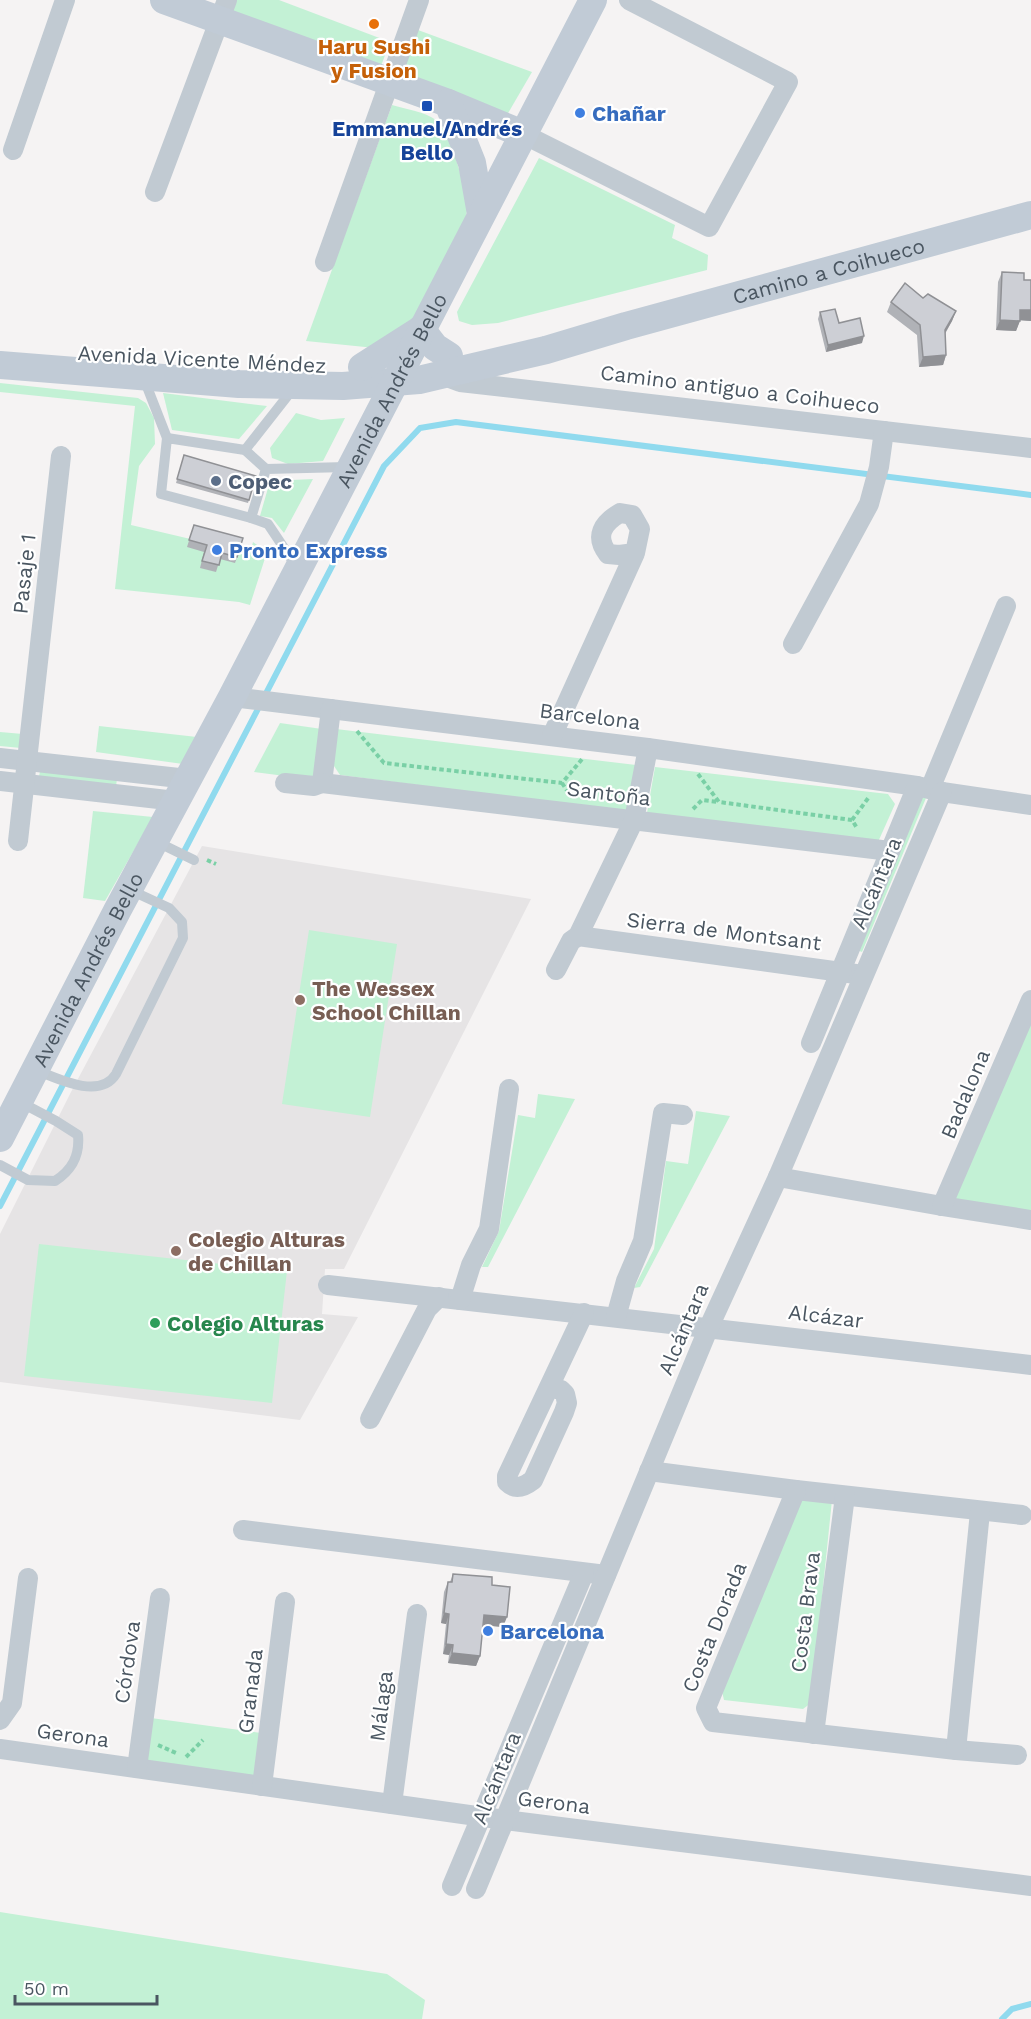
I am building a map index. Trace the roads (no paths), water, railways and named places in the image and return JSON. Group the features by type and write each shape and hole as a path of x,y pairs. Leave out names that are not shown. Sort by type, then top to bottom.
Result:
{"main road":[{"path":"164,0 223,10 390,82 523,134"},
{"name":"Avenida Andrés Bello","path":"0,1138 29,1108 129,889 154,841 182,790 243,698 297,569 593,0"},
{"path":"448,103 472,163 481,214"},
{"name":"Camino a Coihueco","path":"398,373 546,350 1031,215"},
{"path":"362,367 422,328 448,365"},
{"name":"Avenida Vicente Méndez","path":"0,347 254,365 362,367 398,373"},
{"name":"Avenida Vicente Méndez","path":"0,365 239,384 296,386 336,386 398,373"},
{"path":"336,386 375,392 378,397 377,415"}],"street":[{"path":"13,150 65,0"},
{"path":"325,262 419,0"},
{"path":"523,134 709,227 788,82 629,0"},
{"path":"155,192 223,10"},
{"name":"Camino antiguo a Coihueco","path":"448,365 452,379 460,382 1031,448"},
{"path":"793,644 869,504 879,467 884,431"},
{"name":"Pasaje 1","path":"18,841 61,456"},
{"path":"552,736 635,553"},
{"name":"Alcántara","path":"476,1889 708,1327 778,1177 863,975 929,789 1006,606"},
{"name":"Barcelona","path":"243,698 648,748 1031,805"},
{"path":"322,783 331,709"},
{"path":"556,970 571,941 578,936 634,820 648,748"},
{"path":"0,758 182,790"},
{"path":"0,781 182,790"},
{"name":"Santoña","path":"285,783 314,786 322,783 880,850"},
{"name":"Alcántara","path":"811,1043 840,970 880,850 929,789"},
{"name":"Sierra de Montsant","path":"578,936 840,970 863,975"},
{"name":"Badalona","path":"942,1206 1031,1000"},
{"path":"460,1300 471,1265 489,1229 509,1089"},
{"path":"616,1317 626,1281 643,1242 663,1113 683,1115"},
{"path":"778,1177 1031,1220"},
{"name":"Alcázar","path":"328,1285 1031,1365"},
{"path":"370,1419 427,1309 439,1297"},
{"path":"549,1387 561,1390 565,1394 567,1403 564,1412 533,1480 526,1485 511,1486 507,1482 507,1476 549,1387 584,1313"},
{"path":"649,1471 980,1512 1022,1515"},
{"name":"Costa Dorada","path":"796,1490 706,1708 713,1722 1017,1755"},
{"name":"Costa Brava","path":"814,1734 845,1496"},
{"path":"956,1750 980,1512"},
{"path":"243,1530 606,1575"},
{"name":"Alcántara","path":"452,1886 584,1573"},
{"path":"0,1720 12,1703 28,1578"},
{"name":"Córdova","path":"137,1768 160,1598"},
{"name":"Granada","path":"262,1786 285,1602"},
{"name":"Málaga","path":"393,1804 417,1614"},
{"name":"Gerona","path":"0,1749 505,1820 1031,1886"}],"lane":[{"path":"143,376 166,438 161,494 268,524 297,569"},
{"path":"245,450 296,386"},
{"path":"166,438 245,450 266,469 350,466"},
{"path":"251,518 266,469"},
{"path":"154,841 194,860"},
{"path":"45,1074 78,1086 103,1086 113,1079 183,938 182,922 169,908 129,889"},
{"path":"3,1167 28,1180 55,1181 70,1168 75,1160 78,1152 78,1135 57,1121 29,1108"}],"waterway":[{"path":"0,1206 384,466 420,428 456,422 1031,495"},
{"path":"1002,2019 1012,2009 1031,2004"}],"place":[{"name":"Haru Sushi y Fusion","path":"374,24"},
{"name":"Emmanuel/Andrés Bello","path":"427,106"},
{"name":"Chañar","path":"580,113"},
{"name":"Copec","path":"216,481"},
{"name":"Pronto Express","path":"217,550"},
{"name":"The Wessex School Chillan","path":"300,1000"},
{"name":"Colegio Alturas de Chillan","path":"176,1251"},
{"name":"Colegio Alturas","path":"155,1323"},
{"name":"Barcelona","path":"488,1631"}]}
